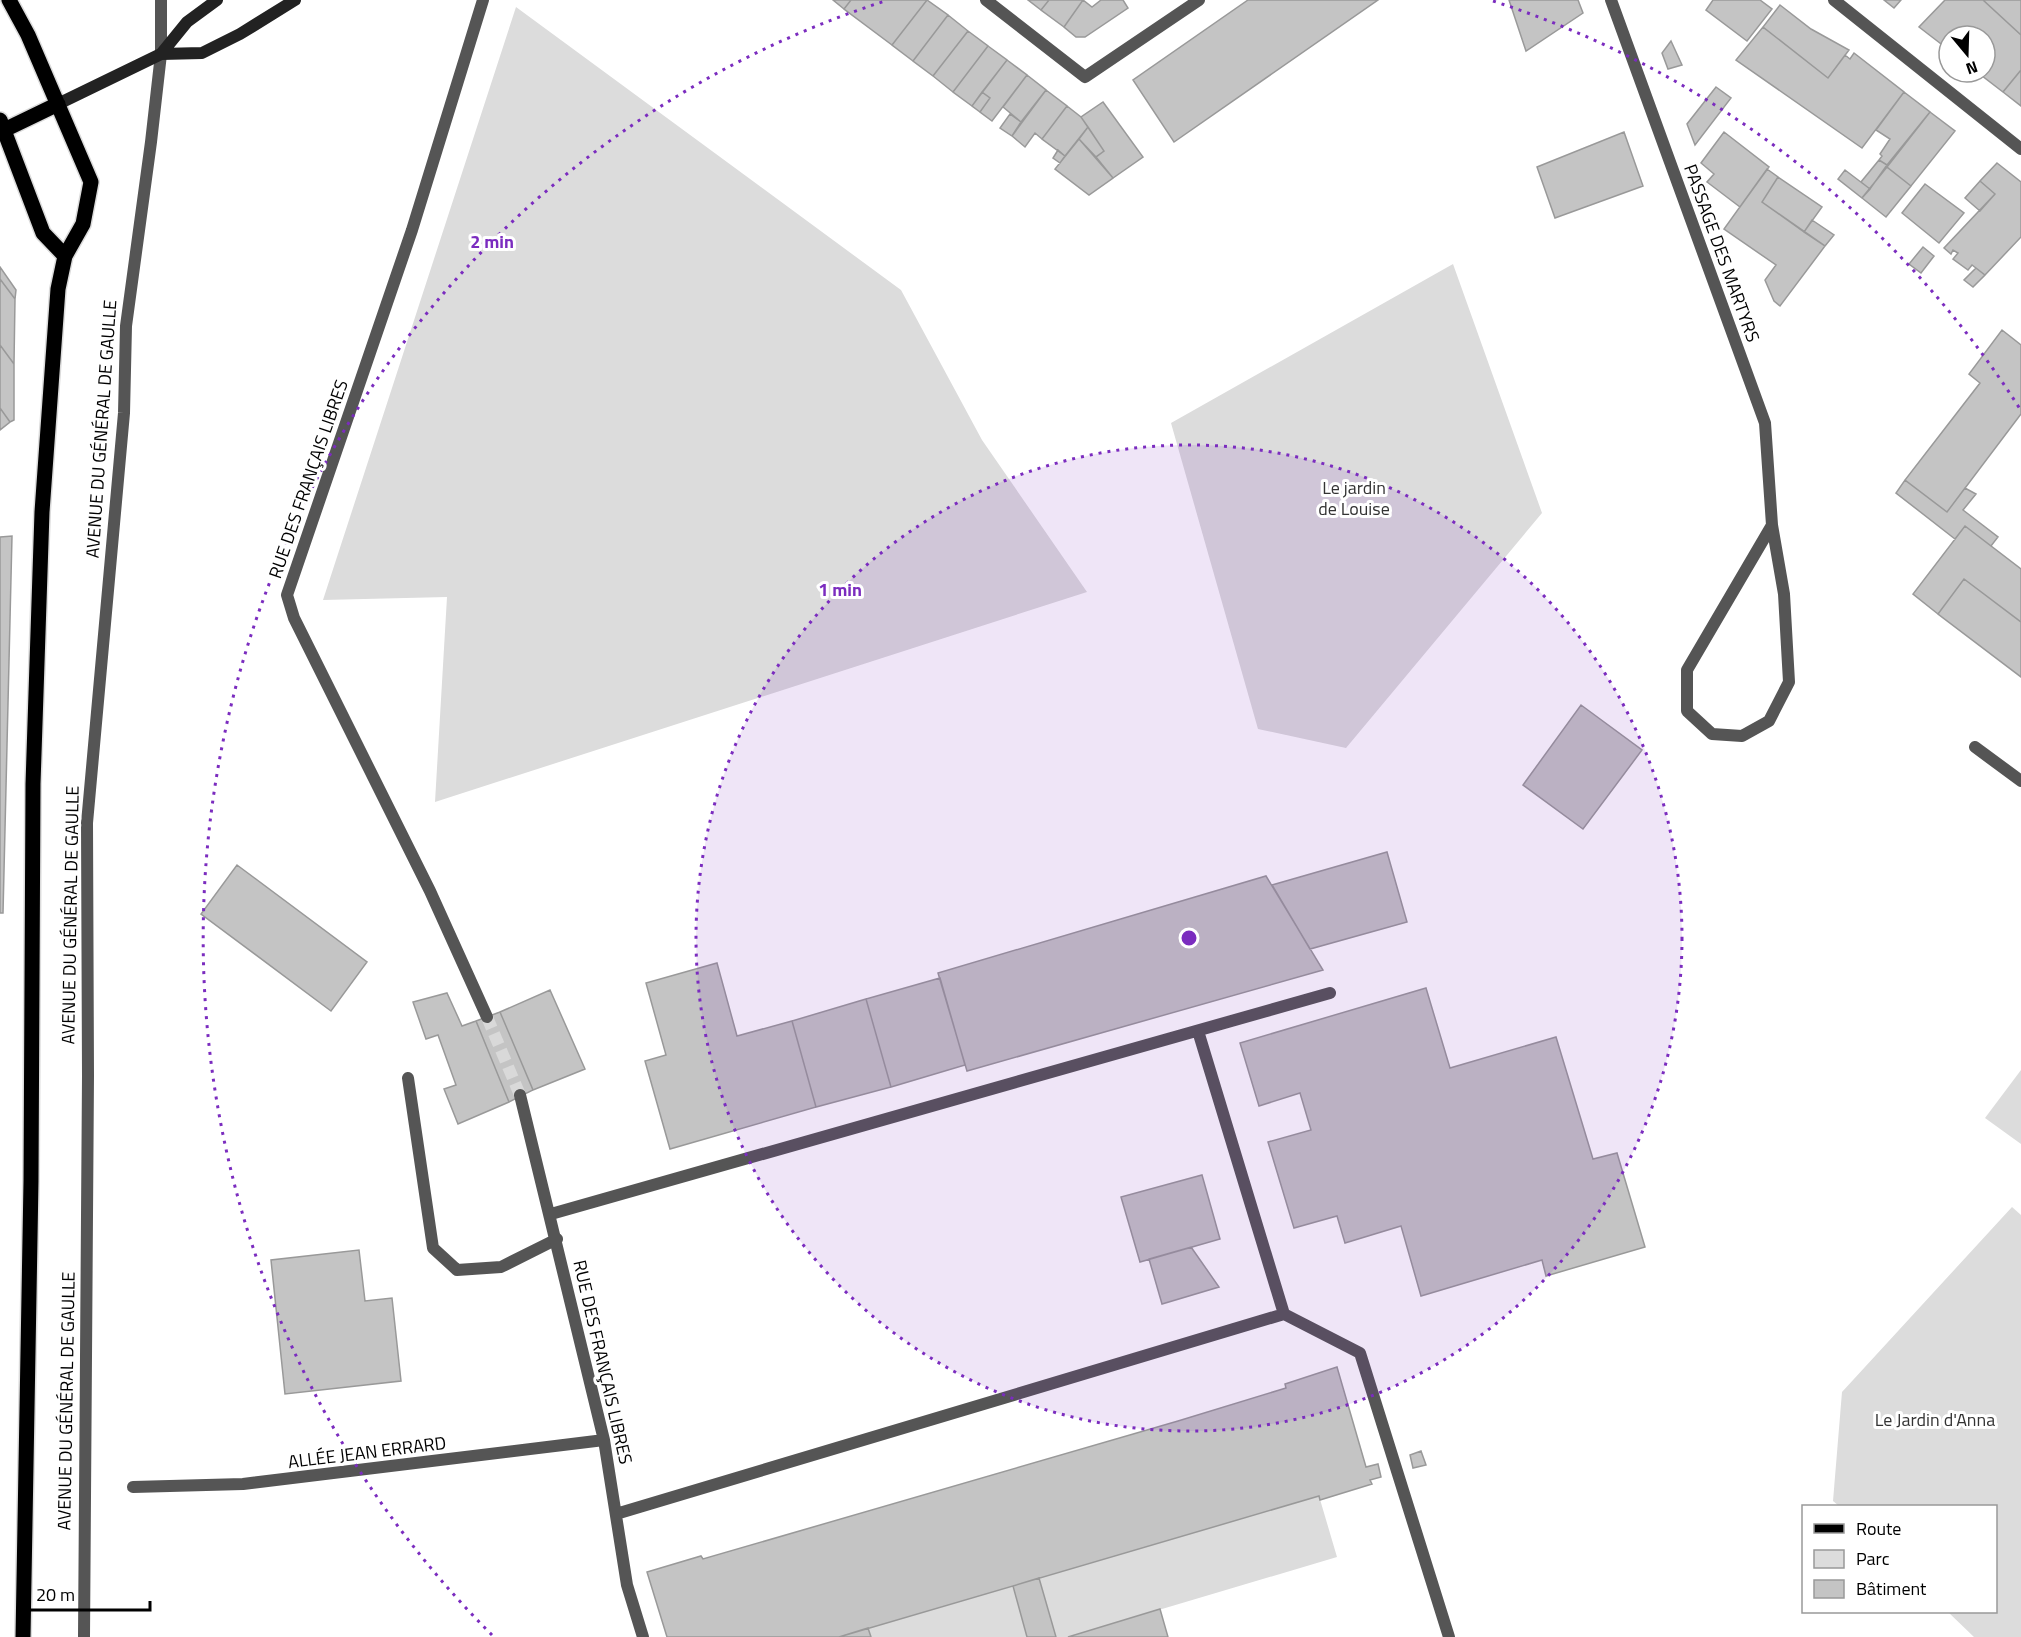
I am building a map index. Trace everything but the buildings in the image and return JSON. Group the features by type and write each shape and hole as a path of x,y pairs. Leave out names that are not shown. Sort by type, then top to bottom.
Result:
{"main road":[{"path":"9,0 28,35 58,104 91,182 83,224 64,256 43,233 1,127 58,104"},
{"name":"AVENUE DU GÉNÉRAL DE GAULLE","path":"23,1637 31,1181 34,772 46,451 58,289 64,256"}],"street":[{"name":"AVENUE DU GÉNÉRAL DE GAULLE","path":"84,1637 88,1076 87,823 124,413 126,326 161,54 161,0"},
{"path":"161,54 187,22 217,0"},
{"path":"58,104 161,54 202,52 240,33 295,0"},
{"name":"RUE DES FRANÇAIS LIBRES","path":"483,0 412,230 287,595 294,618 430,891 487,1017"},
{"path":"986,0 1085,77 1199,0"},
{"name":"PASSAGE DES MARTYRS","path":"1611,0 1765,423 1772,525 1784,594 1789,682 1769,721 1742,736 1712,734 1687,711 1687,670 1772,525"},
{"path":"1834,0 2021,149"},
{"path":"1975,747 2021,781"},
{"path":"551,1214 1330,993"},
{"path":"1198,1031 1284,1314"},
{"path":"408,1078 433,1248 457,1269 501,1267 556,1239"},
{"name":"RUE DES FRANÇAIS LIBRES","path":"520,1095 551,1214 604,1440 627,1585 643,1637"},
{"path":"616,1514 1284,1314 1360,1353 1449,1637"},
{"name":"ALLÉE JEAN ERRARD","path":"133,1487 243,1484 604,1440"}],"green space":[{"path":"516,7 901,290 982,440 1087,592 435,802 447,597 323,600"},
{"name":"Le jardin de Louise","path":"1453,264 1542,513 1346,748 1258,729 1171,423"},
{"path":"2021,1070 2021,1144 1985,1118"},
{"name":"Le Jardin d'Anna","path":"2012,1207 2021,1215 2021,1637 1974,1637 1949,1613 1997,1613 1997,1505 1838,1505 1833,1501 1842,1392"},
{"path":"1319,1496 1337,1557 1068,1637 1056,1637 1039,1578"},
{"path":"1013,1586 1027,1637 871,1637 868,1628"}],"tunnel":[{"path":"487,1017 520,1095"}]}
